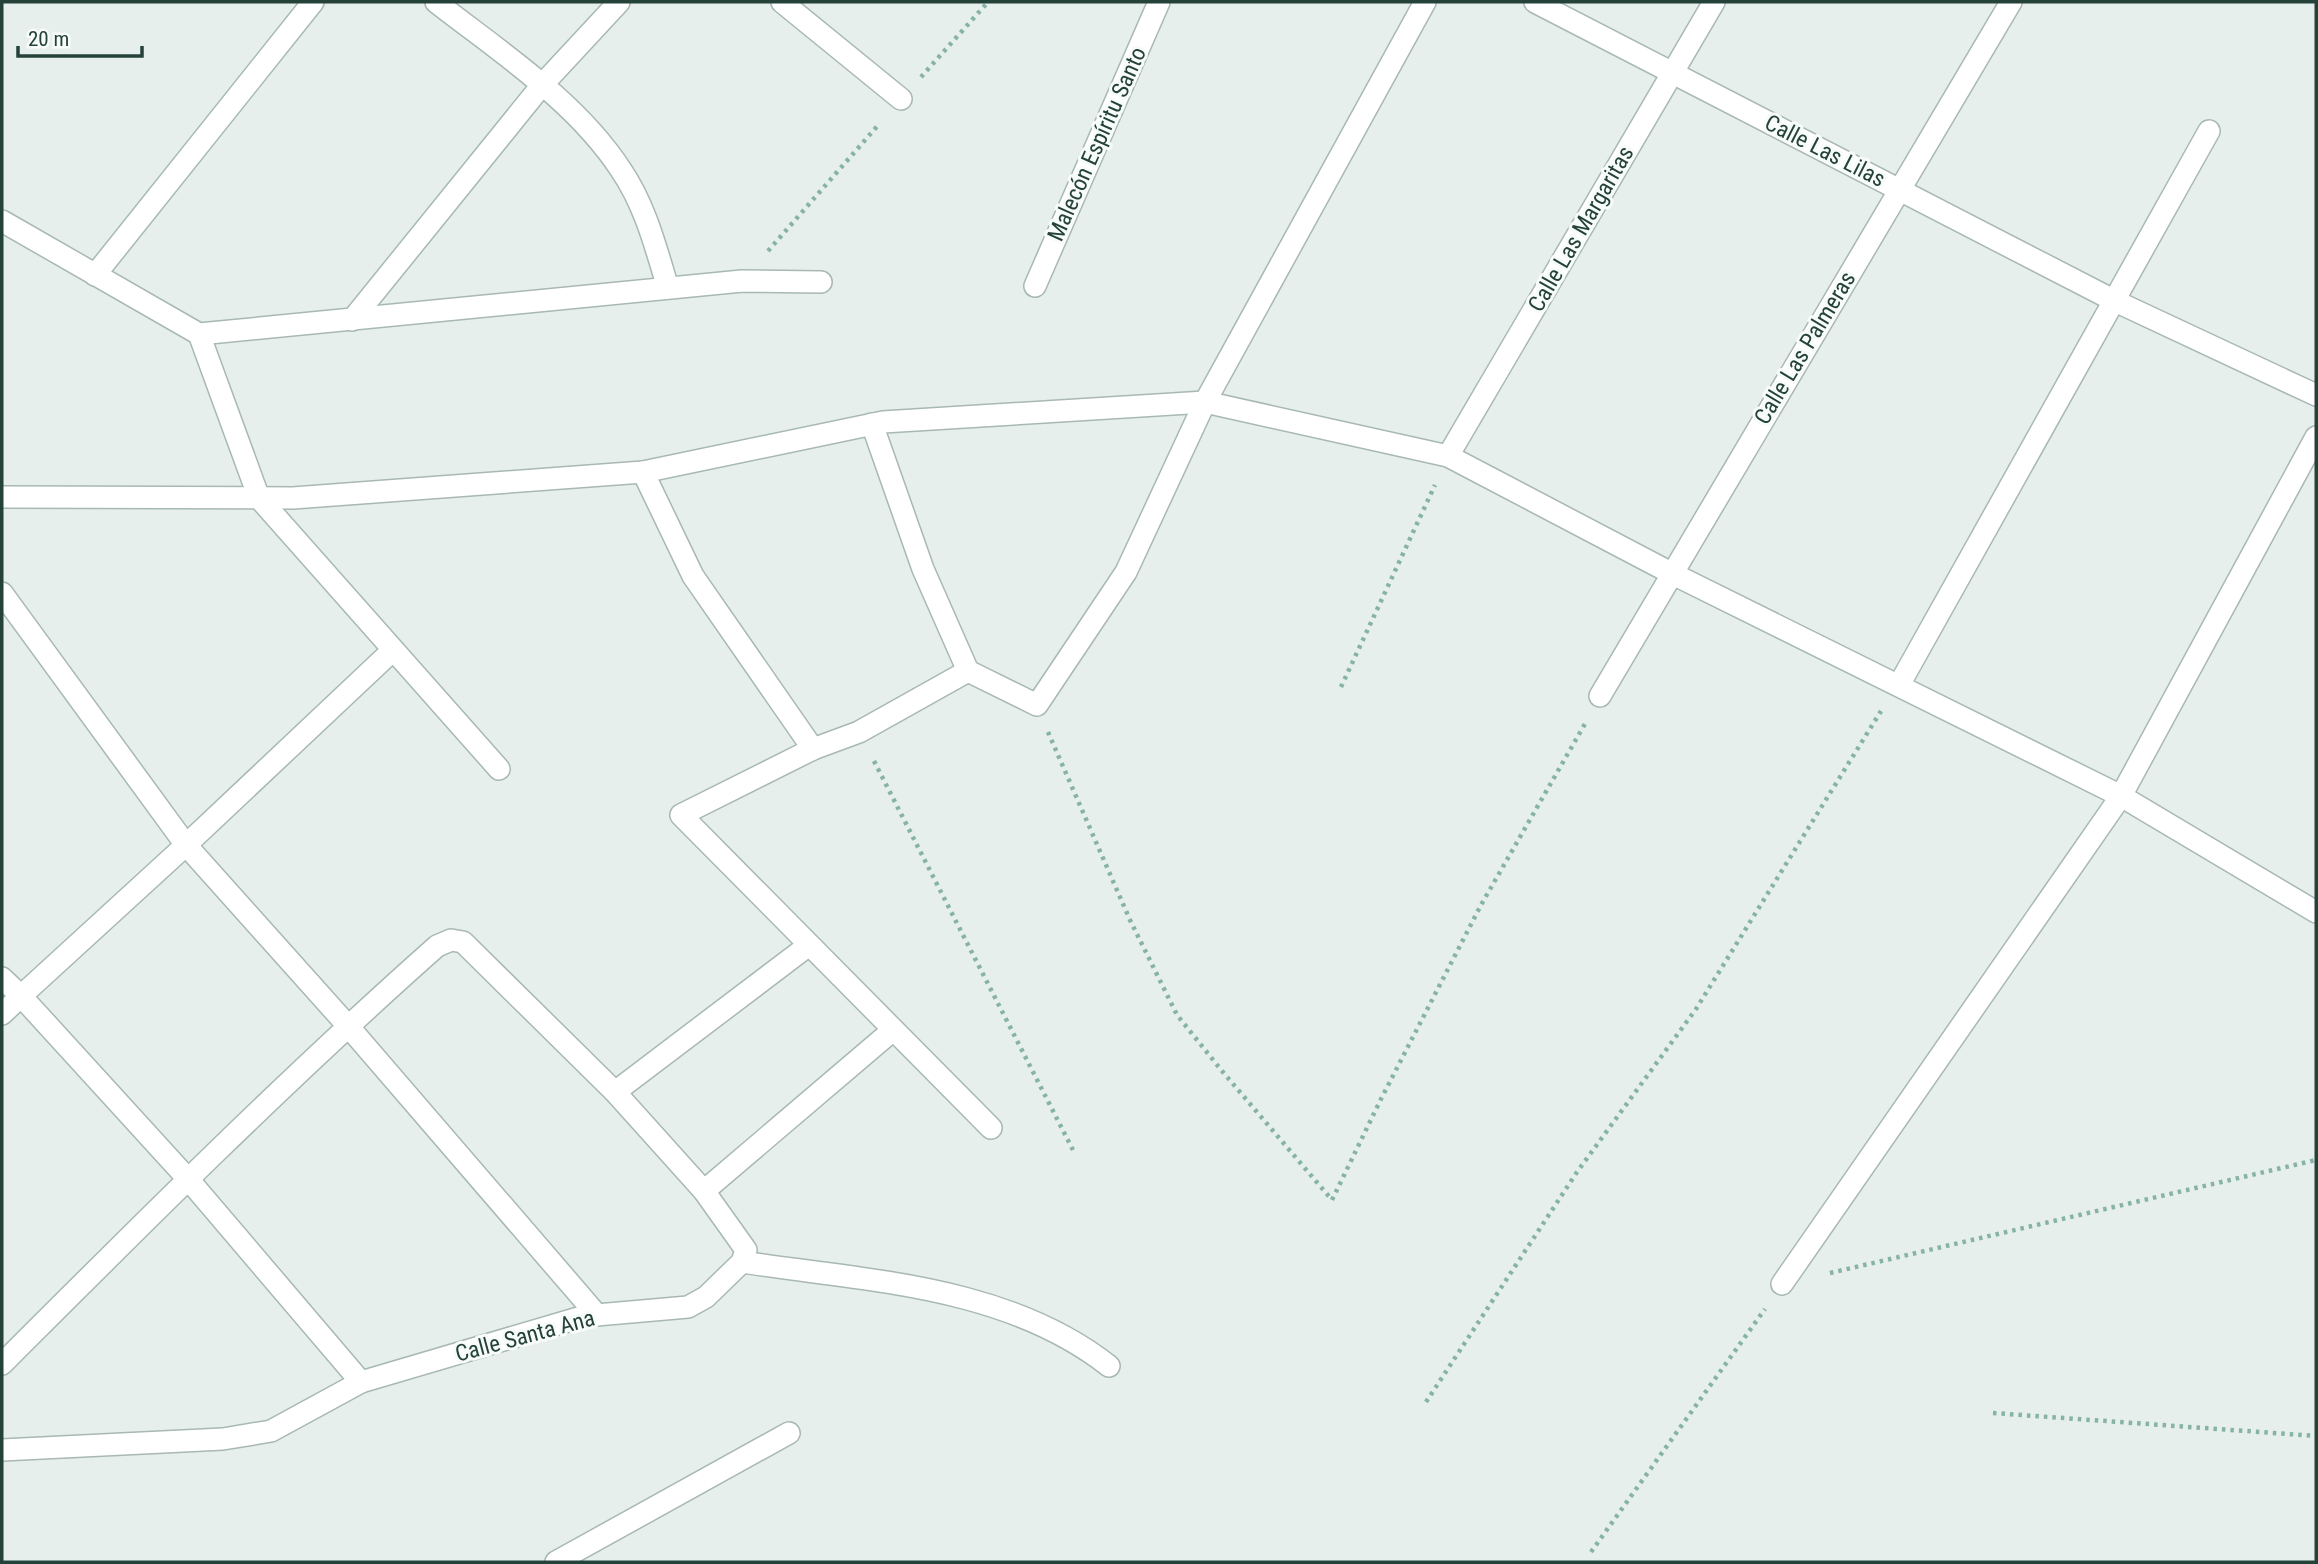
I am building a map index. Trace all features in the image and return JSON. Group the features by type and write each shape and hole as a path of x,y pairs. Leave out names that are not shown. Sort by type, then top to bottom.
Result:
{"street":[{"path":"95,275 313,2"},
{"path":"436,2 542,85 586,126 622,170 652,232 668,289"},
{"path":"352,320 542,85 619,2"},
{"path":"782,2 901,99"},
{"name":"Malecón Espíritu Santo","path":"1035,286 1159,2"},
{"path":"872,424 923,569 968,671 1037,705 1126,572 1205,402 1425,2"},
{"name":"Calle Las Lilas","path":"1535,2 2115,301 2316,395"},
{"name":"Calle Las Margaritas","path":"1448,456 1714,2"},
{"name":"Calle Las Palmeras","path":"1600,696 2011,2"},
{"path":"1899,685 2209,131"},
{"path":"2,221 199,334 742,281 821,282"},
{"path":"199,334 259,498 499,769"},
{"path":"2,497 293,498 643,472 872,424 940,417 1205,402 1448,456 1671,573 2121,796 2316,912"},
{"path":"1782,1284 2121,796 2316,438"},
{"path":"643,472 693,576 813,749"},
{"path":"2,593 186,845 348,1026 597,1315"},
{"path":"2,1014 394,650"},
{"path":"968,671 859,732 813,749 681,815 990,1128"},
{"path":"2,1364 188,1179 348,1026 437,946 451,940 463,942 615,1092 704,1191 746,1250 742,1262 930,1288 1019,1315 1083,1345 1109,1366"},
{"path":"615,1092 809,944"},
{"path":"2,978 188,1179 361,1382"},
{"path":"704,1191 893,1030"},
{"name":"Calle Santa Ana","path":"2,1450 223,1439 271,1431 361,1382 585,1316 688,1307 706,1297 742,1262"},
{"path":"556,1562 789,1433"}],"path":[{"path":"742,281 988,2"},
{"path":"1341,687 1429,500"},
{"path":"1037,705 1130,919 1177,1014 1332,1200 1481,905 1577,737"},
{"path":"1426,1402 1577,1172 1696,1009 1867,731"},
{"path":"859,732 1075,1154"},
{"path":"1591,1552 1782,1284 2316,1160"},
{"path":"1993,1413 2316,1436"}]}
